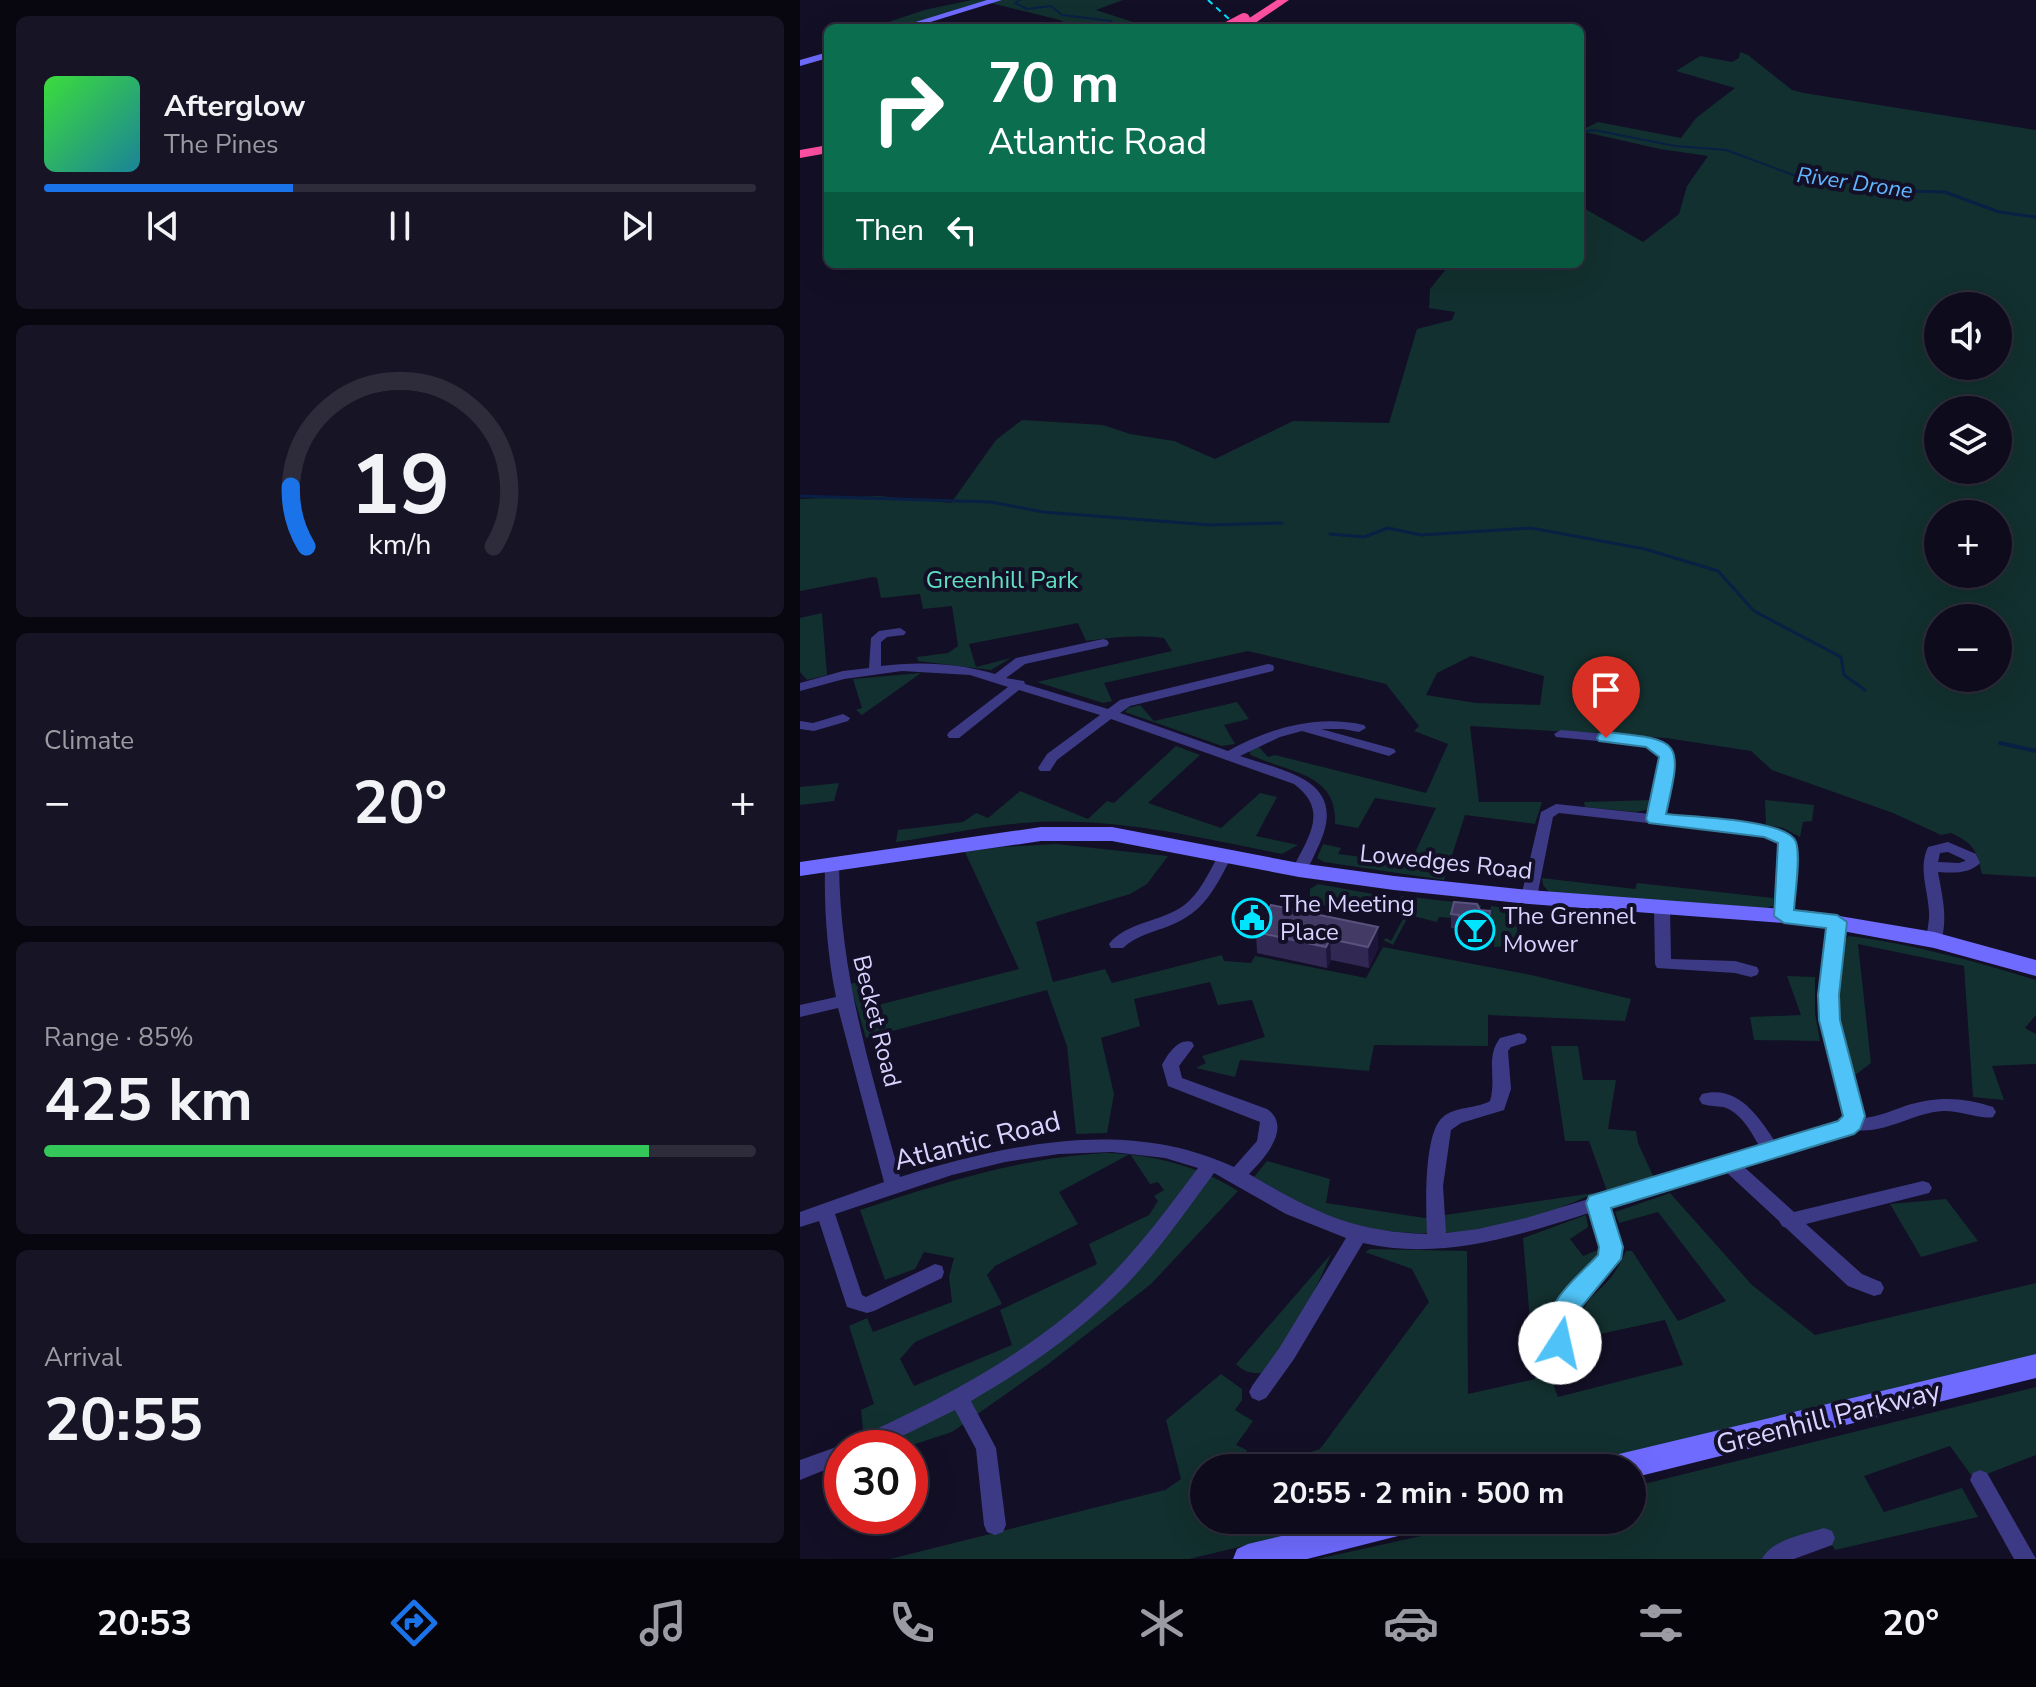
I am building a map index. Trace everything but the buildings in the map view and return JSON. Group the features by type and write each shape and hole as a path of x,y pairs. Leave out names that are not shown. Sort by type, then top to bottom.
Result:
{"highway":[{"path":"1245,23 1273,0"},
{"path":"1245,23 1284,0"}],"street":[{"path":"915,24 997,0"},
{"path":"800,63 824,56"},
{"path":"875,670 875,641 883,634 900,632"},
{"path":"999,677 1021,661 1103,643"},
{"path":"800,687 875,670 934,667 999,677 1299,781 1312,788 1319,799 1322,820 1299,870"},
{"path":"1045,768 1052,757 1109,714 1134,700 1268,668"},
{"path":"954,735 1019,684"},
{"path":"800,725 814,727 843,718"},
{"path":"1229,756 1256,743 1303,728 1334,722 1359,728"},
{"path":"1303,728 1389,752"},
{"path":"1561,734 1651,742 1664,750 1668,764 1656,819"},
{"path":"1529,897 1533,865 1549,810 1556,808 1767,831 1783,838 1787,843 1784,916"},
{"name":"Lowedges Road","path":"800,869 950,846 1072,833 1112,834 1299,870 1529,897 1837,922 1934,940 2036,968"},
{"path":"1117,944 1125,937 1189,913 1208,889 1225,856"},
{"name":"Becket Road","path":"832,864 831,925 845,1001 894,1188"},
{"path":"1930,867 1937,914 1934,940"},
{"path":"1662,908 1655,963 1735,967 1751,971"},
{"path":"1837,922 1829,995 1830,1020 1854,1116 1852,1123 1872,1126 1909,1111 1941,1104 1967,1106 1987,1112"},
{"path":"800,1011 845,1001"},
{"path":"1437,1242 1434,1186 1443,1128 1454,1118 1491,1110 1498,1105 1502,1089 1500,1050 1506,1042 1519,1039"},
{"path":"1186,1046 1170,1065 1174,1082 1268,1119 1267,1137 1258,1152 1236,1175"},
{"path":"1708,1099 1735,1102 1742,1107 1772,1151"},
{"name":"Atlantic Road","path":"800,1220 993,1159 1085,1143 1148,1146 1211,1164 1309,1216 1358,1234 1383,1239 1437,1242 1493,1235 1772,1151 1852,1123"},
{"path":"894,1430 959,1399 1035,1349 1105,1293 1171,1219 1211,1164"},
{"path":"1729,1164 1855,1280 1874,1288"},
{"path":"1788,1221 1923,1188"},
{"path":"1560,1343 1560,1313 1609,1259 1611,1247 1598,1203"},
{"path":"825,1211 854,1301 860,1305 867,1305 935,1272"},
{"path":"1259,1392 1287,1353 1358,1234"},
{"name":"Greenhill Parkway","path":"1646,1461 2036,1366"},
{"path":"959,1399 986,1448 995,1525"},
{"path":"800,1470 824,1461"},
{"path":"1980,1480 2026,1559"},
{"path":"1248,1559 1349,1534"},
{"path":"1773,1559 1793,1548 1824,1538"}],"green space":[{"path":"972,0 990,0 909,24 883,24 924,10"},
{"path":"1002,0 1123,0 1096,10 1133,22 1067,24 990,3"},
{"name":"Greenhill Park","path":"1740,52 1792,90 1804,93 2036,130 2036,877 1982,874 1973,848 1951,833 1941,835 1893,813 1772,770 1751,751 1666,738 1470,726 1479,802 1542,802 1535,824 1465,815 1444,880 1324,862 1317,858 1323,844 1341,848 1338,854 1410,863 1436,808 1375,798 1358,828 1335,824 1334,807 1319,784 1295,771 1251,755 1249,751 1259,747 1268,757 1275,755 1426,793 1448,744 1414,731 1419,726 1386,684 1248,651 1104,683 1112,701 1103,703 1037,682 1172,651 1164,638 1125,637 1086,641 1078,623 969,644 976,667 1011,658 991,670 918,661 917,657 948,653 958,646 952,606 923,609 920,594 881,598 877,578 873,577 800,591 800,499 879,496 951,503 996,440 1022,420 1103,425 1130,434 1174,441 1215,459 1293,421 1389,423 1417,329 1452,320 1455,312 1429,308 1430,289 1447,268 1584,268 1584,208 1643,242 1679,214 1687,186 1708,156 1660,149 1584,132 1584,129 1598,122 1681,138 1696,118 1735,88 1676,71 1700,56 1732,62 1739,58","holes":["1471,656 1544,676 1540,705 1476,703 1426,695 1437,673"]},
{"path":"822,613 827,675 807,680 800,672 800,618"},
{"path":"921,673 862,715 856,710 862,708 853,679"},
{"path":"1237,702 1249,719 1224,725 1235,744 1222,746 1125,712 1140,705 1154,721"},
{"path":"1176,746 1200,755 1148,803 1221,828 1260,793 1277,797 1256,836 1298,845 1282,854 1185,835 1088,822 991,826 896,842 898,830 963,822 976,813 988,818 1020,791 1088,819 1107,801 1114,803"},
{"path":"839,783 834,801 800,805 800,787"},
{"path":"1653,800 1651,809 1636,812 1585,807 1584,802"},
{"path":"1765,800 1814,805 1812,821 1803,822 1800,837 1783,828 1766,825"},
{"path":"1056,844 1168,856 1147,884 1130,894 1036,922 1053,982 1105,969 1112,983 1222,955 1224,961 1251,963 1255,956 1366,978 1383,947 1531,975 1631,999 1625,1021 1488,1015 1488,1046 1374,1045 1369,1071 1240,1060 1235,1077 1196,1068 1206,1063 1202,1056 1265,1037 1252,1000 1218,1005 1210,982 1134,999 1140,1026 1101,1038 1114,1094 1107,1133 1076,1134 1067,1046 1047,990 866,1038 850,984 872,978 878,1005 1019,969 965,852"},
{"path":"1542,878 1635,889 1637,883 1773,898 1773,906 1766,908 1550,893 1543,885"},
{"path":"1318,884 1373,894 1375,903 1361,912 1334,910 1310,897 1310,889"},
{"path":"1402,896 1481,905 1479,912 1453,918 1439,917 1437,922 1409,915 1393,945 1383,940 1387,938 1391,941 1403,919 1391,908"},
{"path":"1491,906 1518,910 1517,934 1509,946 1494,947 1496,923 1488,922"},
{"path":"1849,936 1943,954 2036,980 2036,1015 2025,1028 2036,1034 2036,1064 1992,1066 2004,1100 1973,1097 1964,966 1858,944 1871,1063 1850,1079 1836,983 1841,947"},
{"path":"1787,976 1815,977 1815,1013 1820,1041 1754,1040 1750,1017 1801,1015"},
{"path":"1551,1046 1578,1046 1583,1080 1616,1080 1608,1129 1636,1131 1638,1143 1654,1178 1607,1191 1589,1141 1565,1141"},
{"path":"1105,1153 1129,1155 1059,1192 1078,1224 995,1266 987,1275 1002,1304 915,1342 900,1359 914,1386 1012,1345 1000,1310 1097,1264 1089,1244 1149,1215 1158,1201 1154,1196 1164,1190 1158,1182 1150,1184 1131,1155 1191,1168 1238,1191 1151,1284 1047,1365 952,1432 928,1440 928,1430 863,1430 861,1410 874,1404 849,1326 867,1318 873,1332 952,1302 949,1277 954,1258 924,1252 915,1269 885,1280 860,1210 981,1173 1042,1160"},
{"path":"1267,1161 1330,1179 1326,1203 1425,1218 1594,1193 1539,1215 1480,1229 1420,1233 1390,1231 1332,1217 1254,1177"},
{"path":"1670,1193 1752,1285 1815,1335 2036,1283 2036,1355 1630,1454 1305,1454 1320,1449 1429,1302 1412,1269 1365,1252 1370,1249 1467,1251 1468,1394 1535,1379 1523,1238 1586,1215 1588,1227 1570,1239 1583,1256 1598,1250 1598,1259 1566,1293 1544,1308 1550,1376 1558,1397 1683,1365 1665,1320 1586,1337 1583,1318 1586,1306 1612,1276 1626,1251 1632,1251 1678,1321 1726,1301 1658,1212 1619,1223 1615,1212"},
{"path":"1946,1199 1978,1241 1921,1257 1890,1204"},
{"path":"1331,1254 1301,1316 1263,1373 1248,1372 1239,1367 1236,1364"},
{"path":"1221,1374 1242,1389 1242,1400 1235,1410 1253,1421 1236,1445 1247,1450 1246,1454 1190,1454 1190,1534 1293,1534 1189,1559 890,1559 1165,1490 1181,1479 1166,1420"},
{"path":"2036,1387 2036,1455 1974,1479 1950,1446 1864,1476 1884,1512 1962,1488 1978,1517 1835,1550 1823,1530 1763,1559 1317,1559 1430,1534 1646,1534 1646,1484"}],"waterway":[{"name":"River Drone","path":"1020,0 1015,3 1027,9 1051,6 1062,15 1111,21 1111,24"},
{"name":"River Drone","path":"1584,131 1594,130 1675,146 1726,150 1796,176 1817,174 1849,180"},
{"name":"River Drone","path":"1840,178 1849,180"},
{"name":"River Drone","path":"1849,180 1904,191 1945,192 1999,212 2036,217"},
{"path":"800,496 991,502 1043,512 1211,525 1282,523"},
{"path":"1330,534 1364,537 1388,528 1421,535 1531,528 1645,549 1718,571 1754,611 1841,657 1844,675 1865,690"},
{"path":"2000,743 2036,751"}],"railway":[{"path":"1208,0 1235,24"}],"place":[{"name":"The Meeting Place","path":"1252,918"},
{"name":"The Grennel Mower","path":"1475,930"}],"route":[{"path":"1560,1343 1560,1313 1609,1259 1609,1236 1598,1203 1846,1128 1854,1116 1830,1020 1829,995 1837,922 1784,916 1787,843 1777,833 1767,831 1656,819 1668,755 1651,742 1606,738"}]}
